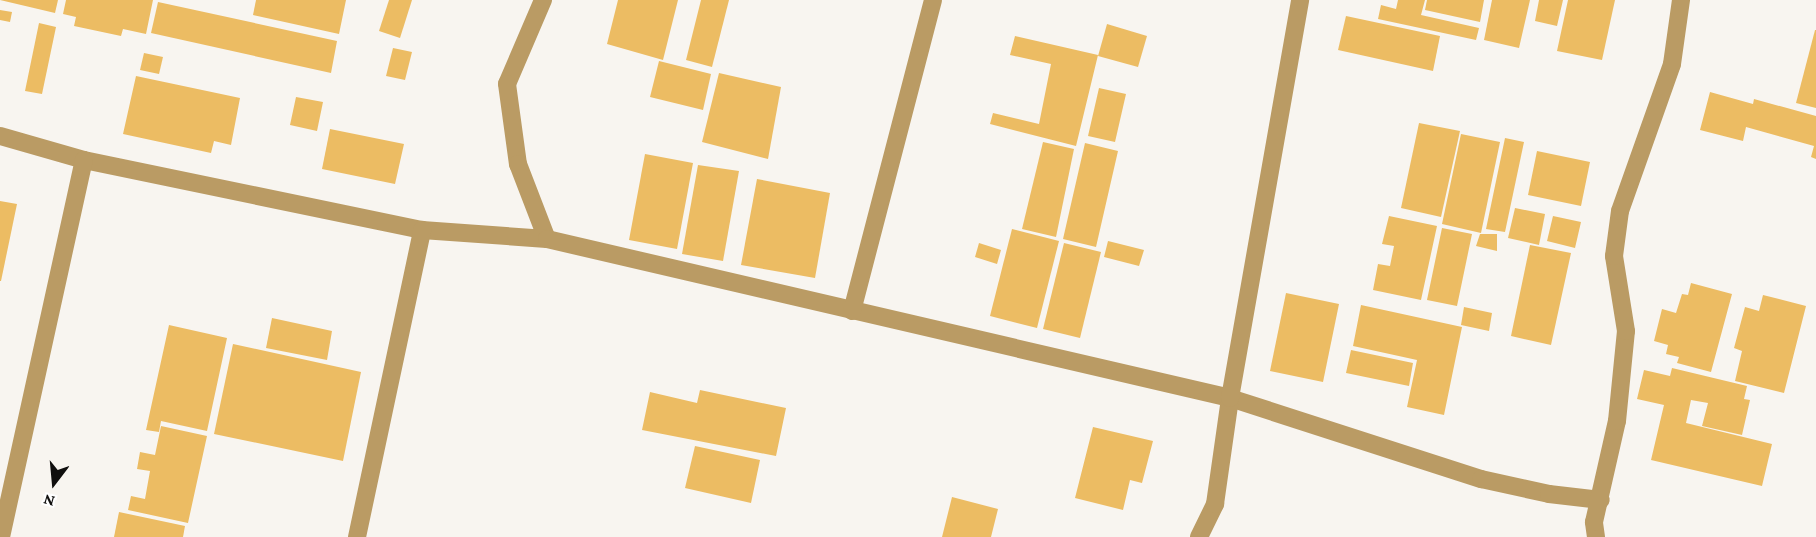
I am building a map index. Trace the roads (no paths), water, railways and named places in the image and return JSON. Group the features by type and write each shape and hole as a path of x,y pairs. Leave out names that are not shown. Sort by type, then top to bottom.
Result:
{"street":[{"path":"543,0 507,84 518,164 547,239"},
{"path":"852,311 933,0"},
{"path":"1199,537 1215,504 1230,398 1300,0"},
{"path":"1596,537 1594,522 1601,500 1617,421 1626,331 1614,256 1620,211 1672,64 1681,0"},
{"path":"0,136 84,160 422,230 547,239 1230,398 1481,479 1549,494 1601,500"},
{"path":"1,537 84,160"},
{"path":"357,537 422,230"}]}
